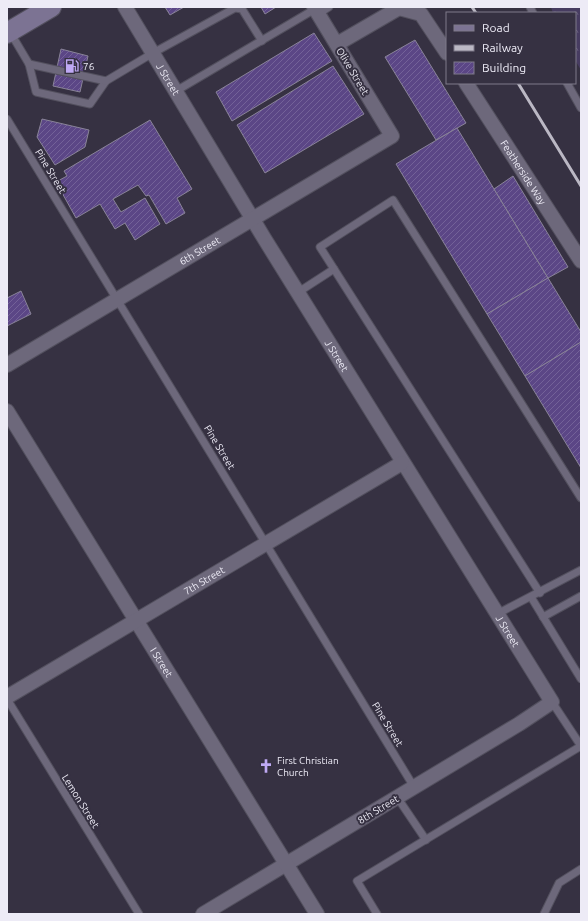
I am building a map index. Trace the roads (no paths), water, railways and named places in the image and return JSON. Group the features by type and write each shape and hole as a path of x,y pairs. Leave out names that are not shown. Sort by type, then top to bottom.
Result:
{"main road":[{"path":"8,32 51,7"}],"street":[{"name":"J Street","path":"125,7 297,293 552,702"},
{"path":"337,44 399,8 421,14 446,52"},
{"name":"Olive Street","path":"319,9 337,44 392,136"},
{"name":"Featherside Way","path":"467,84 581,261"},
{"name":"6th Street","path":"7,365 392,136"},
{"name":"I Street","path":"7,411 135,621 317,914"},
{"name":"7th Street","path":"7,698 402,463"},
{"name":"8th Street","path":"203,914 552,702"}],"lane":[{"path":"8,32 29,64 36,92 90,104 106,81 153,53 235,8 242,9 262,41"},
{"path":"176,91 319,9"},
{"path":"29,64 106,81"},
{"path":"568,84 581,108"},
{"name":"Pine Street","path":"7,119 414,787"},
{"path":"540,593 320,247 393,200 581,498"},
{"path":"297,293 334,269"},
{"path":"497,614 540,593 581,570"},
{"path":"543,618 581,596"},
{"path":"531,597 581,679"},
{"name":"Lemon Street","path":"7,698 139,914"},
{"path":"377,914 357,881 426,840 580,743 552,702"},
{"path":"397,797 426,840"},
{"path":"544,914 559,883 581,869"}],"railway":[{"path":"472,7 475,12"},
{"path":"519,84 581,186"}],"place":[{"name":"76","path":"72,66"},
{"name":"First Christian Church","path":"266,766"}]}
